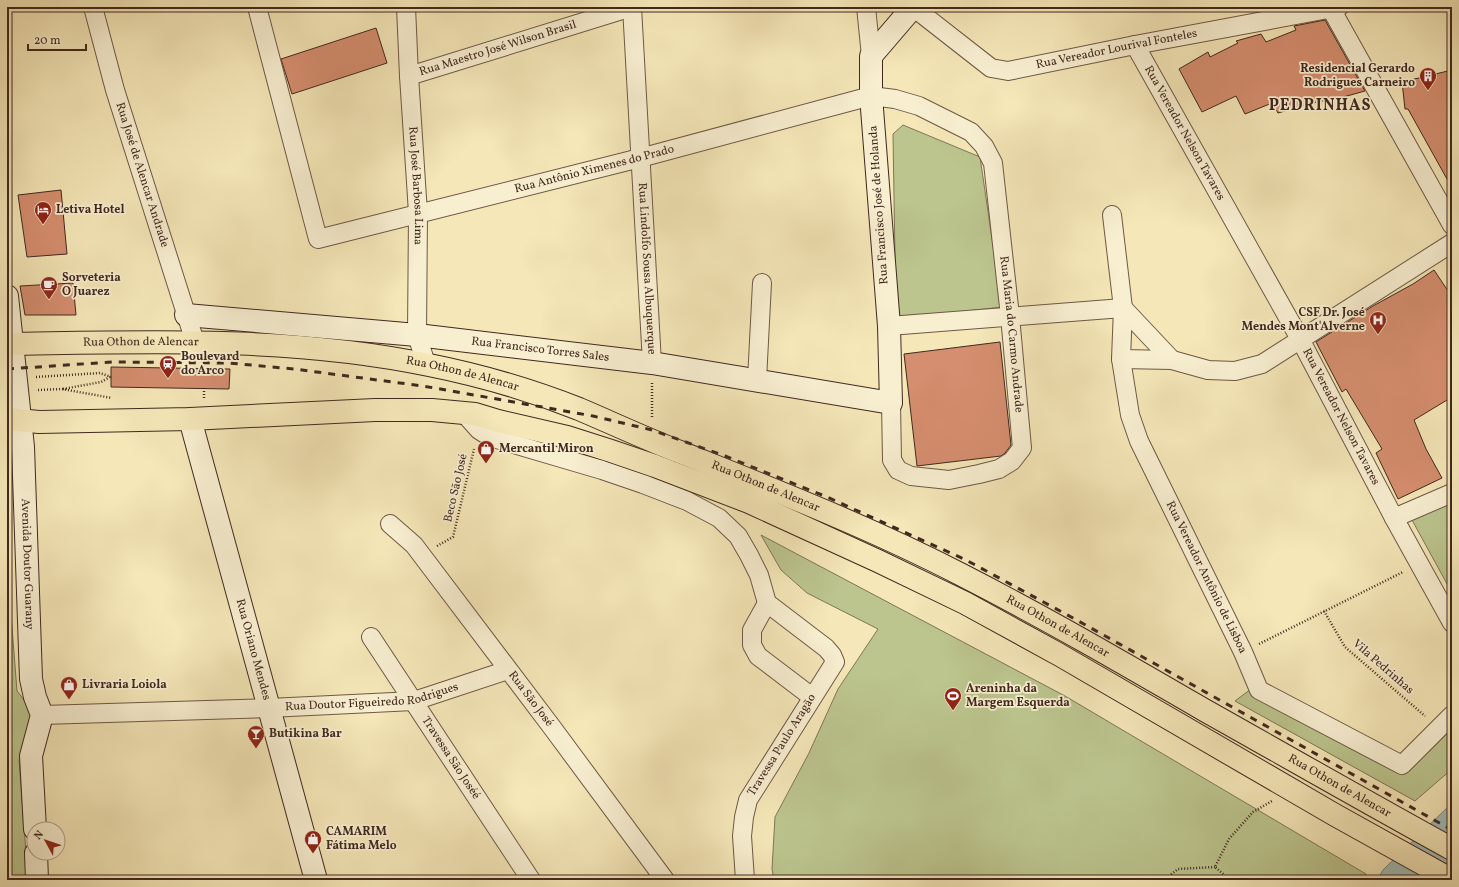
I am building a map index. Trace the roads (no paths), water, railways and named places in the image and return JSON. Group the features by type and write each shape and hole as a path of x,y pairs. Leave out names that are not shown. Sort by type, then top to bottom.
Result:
{"main road":[{"name":"Rua Othon de Alencar","path":"9,344 229,342 336,350 426,364 478,376 577,408 652,442 790,497 899,544 958,572 1126,665 1349,793 1452,849"},
{"name":"Rua Othon de Alencar","path":"13,419 39,422 190,419 375,410 432,410 475,414 498,421 567,437 655,466 748,502 864,554 965,603 1138,699 1335,815 1452,880"}],"street":[{"name":"Rua José de Alencar Andrade","path":"93,7 115,90 195,342"},
{"name":"Rua Antônio Ximenes do Prado","path":"257,7 318,239 640,158 871,96"},
{"name":"Rua José Barbosa Lima","path":"406,7 418,213 417,335 426,364"},
{"name":"Rua Maestro José Wilson Brasil","path":"409,76 632,7"},
{"name":"Rua Lindolfo Sousa Albuquerque","path":"632,7 652,363"},
{"name":"Rua Francisco José de Holanda","path":"866,7 871,56 871,96 888,326 891,403"},
{"path":"871,56 913,7"},
{"name":"Rua Vereador Lourival Fonteles","path":"913,7 991,68 1008,71 1333,8"},
{"path":"1333,8 1452,224"},
{"name":"Rua Vereador Nelson Tavares","path":"1136,45 1300,339 1394,518 1452,623"},
{"name":"Rua Maria do Carmo Andrade","path":"871,96 895,99 919,106 971,132 984,146 993,163 1010,316 1022,448 1012,461 999,468 949,480 911,476 898,470 892,460 891,403"},
{"name":"Rua Vereador Antônio de Lisboa","path":"1112,215 1123,308 1121,359 1130,415 1139,441 1243,652 1259,690 1402,765 1452,715"},
{"path":"1121,359 1172,360 1208,370 1236,371 1262,364 1452,243"},
{"path":"757,380 762,283"},
{"name":"Avenida Doutor Guarany","path":"7,296 13,419 23,447 31,679 35,697 42,715"},
{"path":"888,326 1123,308 1172,360"},
{"name":"Rua Francisco Torres Sales","path":"186,315 417,335 652,363 891,403"},
{"path":"463,412 479,430 490,437 602,470 643,484 687,501 719,518 738,536 759,576 766,603 752,630 752,645 758,656 812,697"},
{"name":"Rua Oriano Mendes","path":"190,419 316,880"},
{"path":"1394,518 1452,493"},
{"name":"Rua São José","path":"390,524 414,545 665,880"},
{"name":"Travessa Paulo Aragão","path":"745,880 742,836 748,800 835,662 832,655 826,648 766,603"},
{"name":"Travessa São Joséé","path":"371,637 414,700 531,880"},
{"name":"Rua Doutor Figueiredo Rodrigues","path":"42,715 269,708 414,700 508,670"},
{"path":"35,821 31,756 42,715"},
{"path":"36,861 37,880"}],"water":[{"path":"1452,803 1452,880 1377,880 1383,870"}],"railway":[{"path":"7,369 112,362 229,363 294,369 423,386 593,416 652,430 725,456 827,497 966,560 1073,618 1452,830"}],"place":[{"name":"Residencial Gerardo Rodrigues Carneiro","path":"1428,91"},
{"name":"Letiva Hotel","path":"43,225"},
{"name":"Sorveteria O Juarez","path":"49,300"},
{"name":"CSF Dr. José Mendes Mont'Alverne","path":"1378,335"},
{"name":"Boulevard do Arco","path":"168,379"},
{"name":"Mercantil Miron","path":"486,464"},
{"name":"Livraria Loiola","path":"69,700"},
{"name":"Areninha da Margem Esquerda","path":"953,711"},
{"name":"Butikina Bar","path":"256,749"},
{"name":"CAMARIM Fátima Melo","path":"313,854"}],"district":[{"name":"PEDRINHAS","path":"1320,106"}]}
